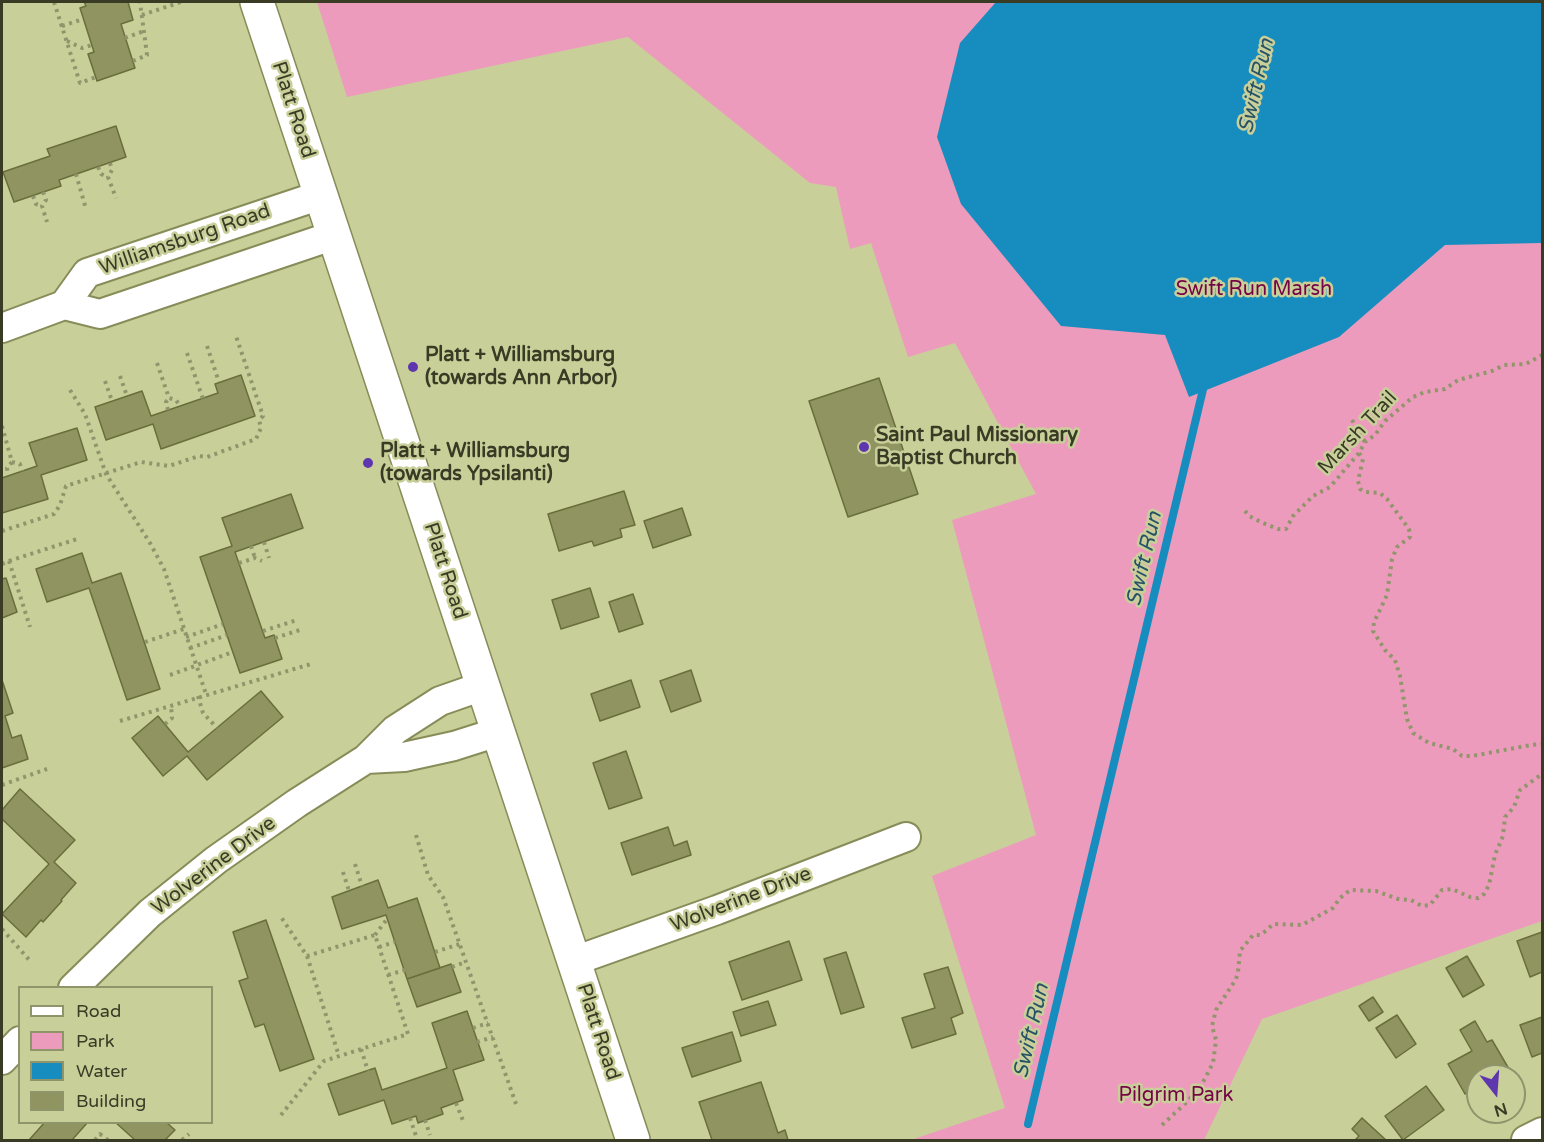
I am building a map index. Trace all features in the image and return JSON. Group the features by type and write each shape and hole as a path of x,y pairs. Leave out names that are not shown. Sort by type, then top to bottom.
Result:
{"main road":[{"name":"Platt Road","path":"257,2 633,1140"}],"street":[{"name":"Williamsburg Road","path":"64,305 87,273 321,195"},
{"path":"2,328 64,305 100,314 334,235"},
{"name":"Wolverine Drive","path":"74,986 135,927 216,860 297,803 366,759 394,730 440,701 483,686"},
{"name":"Wolverine Drive","path":"366,759 404,757 454,746 498,732"},
{"name":"Wolverine Drive","path":"574,961 717,910 906,837"},
{"path":"2,1060 18,1043"},
{"path":"1526,1140 1542,1132"}],"path":[{"path":"54,2 80,83 96,77"},
{"path":"133,61 147,55 140,2"},
{"path":"142,15 181,2"},
{"path":"62,26 83,19"},
{"path":"125,38 144,31"},
{"path":"67,40 82,48 92,45"},
{"path":"108,177 112,170 110,163"},
{"path":"98,166 101,174 108,177 116,198"},
{"path":"76,174 86,209"},
{"path":"42,206 46,200 44,192"},
{"path":"33,196 36,204 42,206"},
{"path":"42,206 47,222"},
{"path":"2,531 54,514 60,505 66,486 141,462 169,466 199,456 207,457 256,439 261,428 259,420 263,416 236,336"},
{"path":"207,346 219,382"},
{"path":"187,353 203,399"},
{"name":"Marsh Trail","path":"1245,510 1249,516 1263,524 1286,529 1293,516 1313,496 1330,487 1359,453 1365,442 1376,435 1385,421 1413,397 1425,392 1445,390 1458,380 1492,371 1504,365 1526,364 1542,355"},
{"path":"157,363 169,398 166,402 168,410"},
{"path":"120,376 127,396"},
{"path":"105,381 112,401"},
{"path":"70,390 85,414 106,474 164,569 206,694"},
{"path":"169,398 176,400 180,406"},
{"path":"1352,420 1365,442"},
{"path":"2,426 12,462"},
{"path":"1359,453 1363,459 1358,481 1360,489 1365,492 1380,493 1409,529 1410,537 1398,548 1392,559 1387,595 1374,622 1373,631 1385,650 1395,660 1407,719 1413,733 1429,743 1453,749 1462,756 1542,744"},
{"path":"12,462 20,464 22,471"},
{"path":"8,476 7,468 12,462"},
{"path":"2,564 77,539"},
{"path":"264,542 269,558"},
{"path":"251,546 255,558"},
{"path":"239,563 255,558 262,561"},
{"path":"9,561 30,627"},
{"path":"263,631 297,620"},
{"path":"186,637 223,624"},
{"path":"144,642 184,629"},
{"path":"275,638 300,630"},
{"path":"190,648 227,635"},
{"path":"170,675 233,652"},
{"path":"120,720 311,664"},
{"path":"198,696 203,713 217,728"},
{"path":"165,724 172,718 171,705"},
{"path":"2,785 47,769"},
{"path":"1162,1125 1188,1101 1202,1084 1213,1064 1216,1040 1212,1026 1216,1010 1236,979 1240,951 1253,935 1260,935 1273,924 1302,926 1333,908 1340,897 1350,890 1376,891 1411,900 1422,906 1430,905 1442,890 1452,889 1478,898 1484,894 1489,885 1495,855 1503,836 1505,817 1514,807 1520,790 1542,774"},
{"path":"416,835 428,875 443,897 516,1104"},
{"path":"355,864 362,886"},
{"path":"343,872 349,891"},
{"path":"281,917 307,956 339,1056"},
{"path":"307,956 375,935 387,919"},
{"path":"2,929 31,962"},
{"path":"281,1115 324,1061 408,1034 375,935"},
{"path":"379,947 395,942"},
{"path":"435,952 460,944"},
{"path":"452,967 466,962"},
{"path":"388,975 405,970"},
{"path":"473,1028 488,1023"},
{"path":"477,1042 493,1037"},
{"path":"361,1049 368,1071"},
{"path":"456,1103 464,1123"},
{"path":"410,1118 417,1139"},
{"path":"425,1120 430,1135"},
{"path":"95,1140 100,1134 108,1140"},
{"path":"182,1140 189,1134"}],"green space":[{"name":"Swift Run Marsh","path":"317,2 1542,2 1542,921 1262,1019 1204,1140 911,1140 1005,1108 932,876 1036,835 952,520 1036,494 955,343 908,357 871,243 850,249 836,187 810,183 628,37 347,97"}],"water":[{"path":"996,2 1542,2 1542,243 1445,245 1339,337 1189,397 1165,335 1061,326 961,204 937,137 960,43"}],"building":[{"path":"84,2 128,2 133,20 121,24 135,68 97,81 88,54 94,52 80,8 86,6"},
{"path":"116,126 126,157 59,180 61,186 14,202 3,172 50,156 47,149"},
{"path":"241,375 255,416 161,449 153,424 106,440 95,407 142,391 151,416 218,393 215,384"},
{"name":"Saint Paul Missionary Baptist Church","path":"879,378 918,494 848,517 809,401"},
{"path":"77,428 87,460 41,475 48,499 2,513 2,478 37,466 29,443"},
{"path":"624,491 635,525 620,529 622,537 594,546 592,541 559,551 548,514"},
{"path":"291,494 303,528 235,552 265,638 274,635 282,659 240,673 200,557 232,546 222,518"},
{"path":"682,508 691,535 653,548 644,521"},
{"path":"82,553 92,583 121,573 160,689 127,700 89,588 47,602 36,569"},
{"path":"6,578 17,612 2,618 2,579"},
{"path":"590,588 599,617 561,629 552,600"},
{"path":"633,594 643,624 619,632 609,602"},
{"path":"691,670 701,701 671,712 660,681"},
{"path":"2,680 13,713 5,716 12,738 21,735 28,759 2,768"},
{"path":"631,680 640,707 600,721 591,694"},
{"path":"261,691 283,717 207,780 187,756 163,776 132,738 158,716 188,752"},
{"path":"626,751 642,798 609,809 593,763"},
{"path":"20,789 75,840 54,862 76,883 43,922 41,920 26,937 2,914 49,864 2,819 2,810"},
{"path":"668,827 674,846 687,841 691,855 632,875 621,843"},
{"path":"378,880 388,908 417,898 440,968 407,979 386,915 342,929 332,897"},
{"path":"266,920 314,1059 280,1071 264,1024 255,1027 239,981 248,978 233,932"},
{"path":"1542,932 1542,972 1530,977 1517,941"},
{"path":"789,941 802,980 742,1000 729,962"},
{"path":"846,952 864,1007 841,1014 824,959"},
{"path":"1467,956 1484,985 1463,997 1446,968"},
{"path":"451,964 461,992 417,1007 407,979"},
{"path":"948,967 963,1013 951,1018 956,1034 912,1048 902,1018 935,1008 924,974"},
{"path":"1373,997 1383,1012 1369,1021 1359,1006"},
{"path":"768,1001 776,1025 741,1036 733,1012"},
{"path":"467,1011 484,1060 453,1070 463,1100 441,1108 443,1114 418,1123 416,1116 392,1124 384,1100 339,1115 328,1084 375,1068 382,1090 447,1068 432,1023"},
{"path":"1397,1015 1416,1044 1396,1058 1376,1028"},
{"path":"1542,1017 1542,1053 1532,1057 1520,1025"},
{"path":"1475,1021 1487,1042 1492,1040 1506,1064 1466,1064 1465,1094 1448,1064 1472,1051 1460,1030"},
{"path":"732,1032 741,1061 692,1077 682,1048"},
{"path":"761,1082 778,1133 785,1130 788,1140 712,1140 699,1102"},
{"path":"1426,1086 1444,1110 1403,1140 1385,1116"},
{"path":"1362,1118 1386,1140 1355,1140 1359,1136 1352,1129"},
{"path":"43,1124 86,1124 72,1140 29,1140"},
{"path":"117,1124 168,1124 175,1130 165,1140 135,1140"}],"waterway":[{"name":"Swift Run","path":"1028,1124 1205,381"}],"place":[{"name":"Platt + Williamsburg (towards Ann Arbor)","path":"413,367"},
{"name":"Saint Paul Missionary Baptist Church","path":"864,447"},
{"name":"Platt + Williamsburg (towards Ypsilanti)","path":"368,463"}],"park label":[{"name":"Pilgrim Park","path":"1176,1096"}]}
